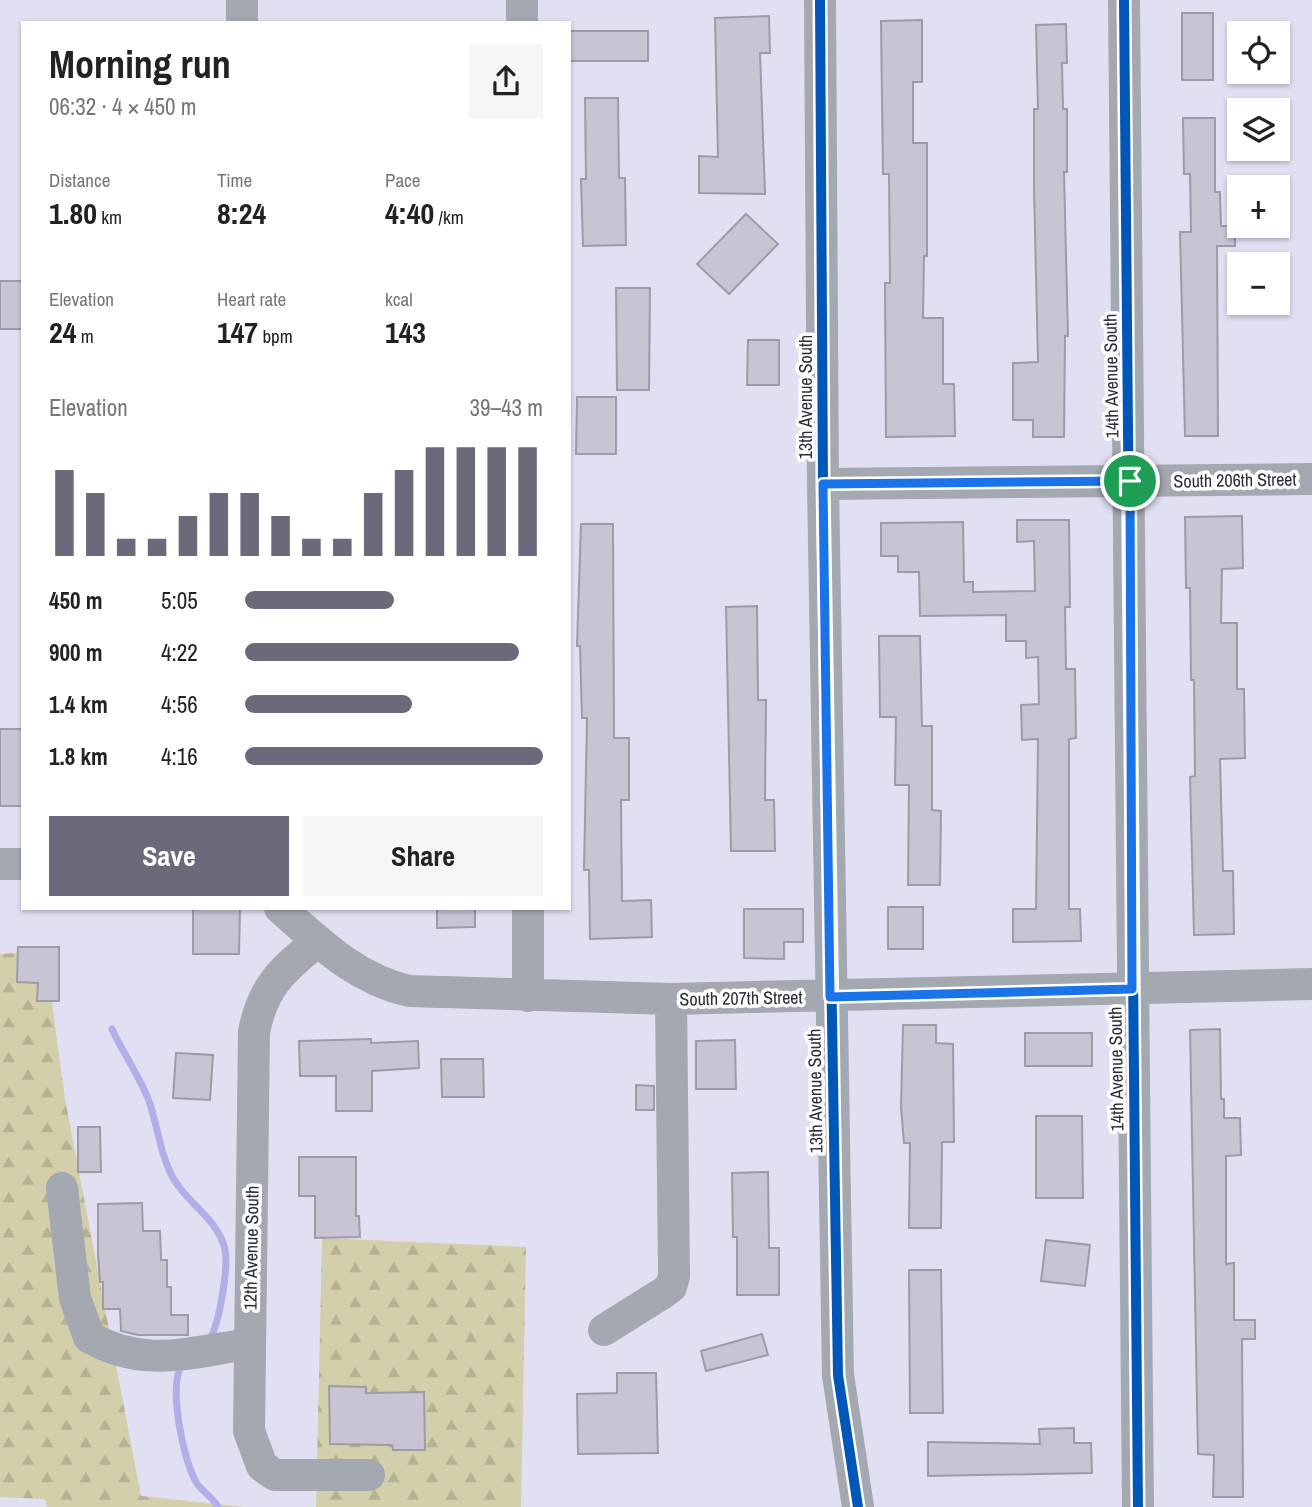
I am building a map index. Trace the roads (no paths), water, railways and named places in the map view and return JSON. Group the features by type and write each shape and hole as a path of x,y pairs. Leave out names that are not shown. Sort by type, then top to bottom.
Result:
{"street":[{"path":"242,0 242,21"},
{"path":"522,0 522,21"},
{"name":"13th Avenue South","path":"820,0 823,484 838,1375 858,1507"},
{"name":"14th Avenue South","path":"1124,0 1138,1507"},
{"name":"South 206th Street","path":"823,484 1312,479"},
{"name":"South 207th Street","path":"282,910 359,973 384,985 409,991 671,999 1312,984"},
{"path":"527,910 528,996"},
{"name":"12th Avenue South","path":"318,941 272,981 258,1011 254,1032 249,1431 262,1466 275,1475 369,1475"},
{"path":"604,1330 671,1287 674,1276 671,999"},
{"path":"62,1188 75,1298 89,1337 113,1351 150,1357 250,1344"}],"waterway":[{"path":"112,1029 149,1101 173,1178 215,1227 224,1246 226,1266 222,1294 209,1341"},
{"path":"182,1363 176,1388 182,1441 196,1482 218,1507"}]}
